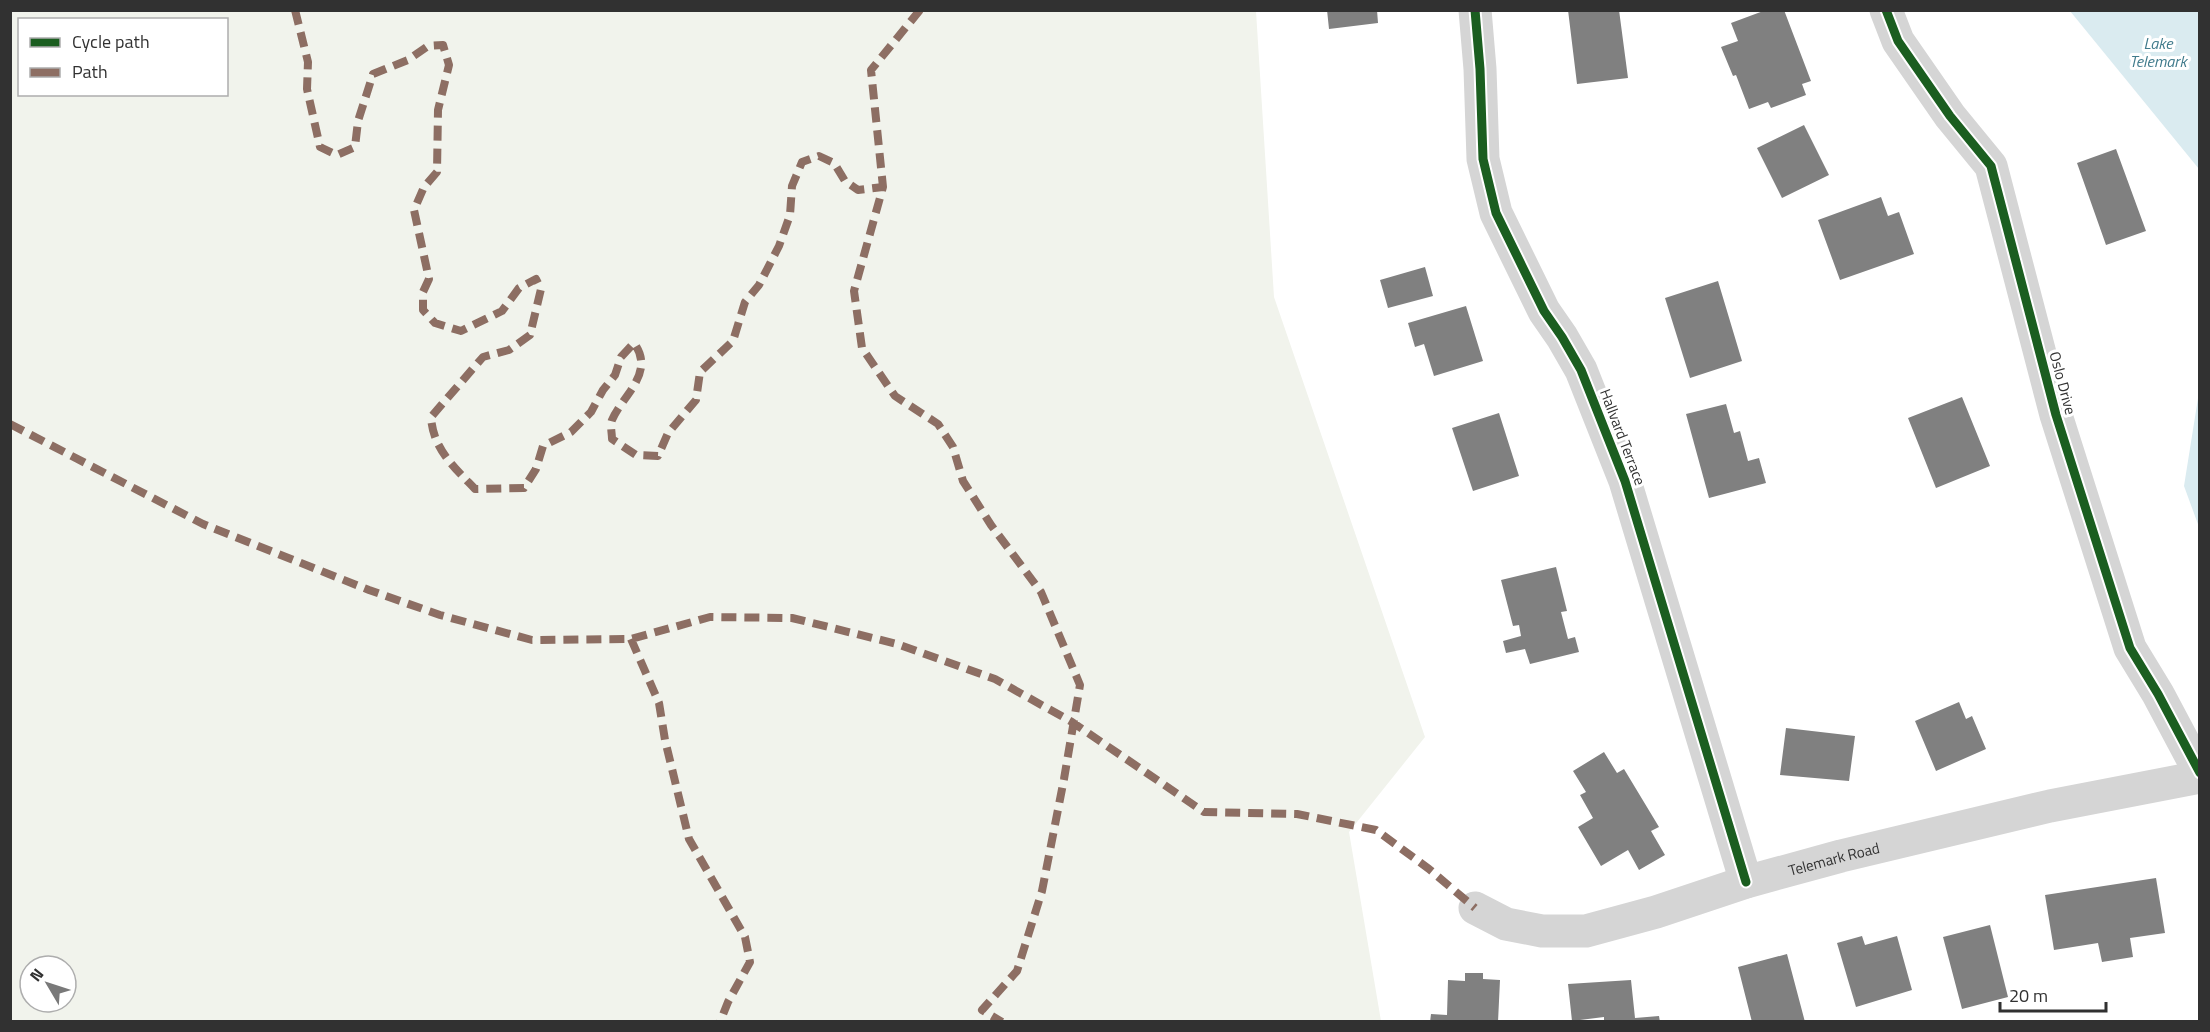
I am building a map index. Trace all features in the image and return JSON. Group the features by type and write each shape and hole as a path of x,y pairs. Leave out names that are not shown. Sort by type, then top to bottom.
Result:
{"street":[{"name":"Hallvard Terrace","path":"1475,10 1480,69 1483,159 1496,213 1544,311 1581,370 1625,481 1746,882"},
{"name":"Oslo Drive","path":"1886,10 1898,41 1950,116 1991,166 2056,415 2130,648 2158,694 2199,775"},
{"name":"Telemark Road","path":"1474,908 1506,924 1542,931 1586,931 1656,912 1746,882 1841,856 2049,806 2199,775"}],"shaded area":[{"path":"10,11 1256,11 1274,297 1425,737 1349,832 1381,1021 11,1021"}],"water":[{"name":"Lake Telemark","path":"2070,11 2199,11 2199,169"},
{"path":"2199,392 2200,527 2184,486"}],"building":[{"path":"1327,10 1377,10 1378,23 1329,29"},
{"path":"1568,10 1619,10 1628,78 1577,84"},
{"path":"1766,10 1784,10 1811,81 1802,84 1806,95 1771,108 1768,102 1749,109 1736,75 1733,76 1721,47 1738,41 1731,23"},
{"path":"1804,125 1829,175 1782,198 1757,148"},
{"path":"2116,149 2146,231 2106,245 2077,163"},
{"path":"1881,197 1888,216 1899,212 1914,254 1840,280 1818,220"},
{"path":"1425,267 1433,296 1388,308 1380,280"},
{"path":"1718,281 1742,361 1690,378 1665,298"},
{"path":"1466,306 1483,361 1434,376 1424,344 1415,347 1408,323"},
{"path":"1962,397 1990,466 1936,488 1908,418"},
{"path":"1726,404 1734,433 1740,431 1748,461 1759,458 1766,483 1709,498 1686,414"},
{"path":"1499,413 1519,476 1473,491 1452,428"},
{"path":"1556,567 1567,611 1561,612 1568,639 1575,637 1579,652 1530,664 1525,649 1506,653 1503,641 1521,636 1519,625 1513,626 1501,580"},
{"path":"1959,702 1966,719 1972,716 1986,749 1936,771 1915,721"},
{"path":"1786,728 1855,736 1849,781 1780,775"},
{"path":"1604,752 1617,773 1624,769 1659,827 1651,831 1665,855 1639,870 1628,850 1601,866 1578,827 1593,818 1580,795 1586,792 1573,771"},
{"path":"2156,878 2165,933 2130,938 2133,957 2102,962 2098,943 2054,950 2045,895"},
{"path":"1990,925 2008,997 1962,1009 1943,937"},
{"path":"1862,936 1865,945 1897,936 1912,990 1856,1007 1837,943"},
{"path":"1787,954 1805,1022 1752,1022 1738,967"},
{"path":"1465,973 1483,973 1483,979 1500,980 1498,1022 1430,1022 1431,1014 1447,1015 1448,980 1465,981"},
{"path":"1631,980 1635,1018 1659,1016 1660,1022 1604,1022 1604,1017 1572,1021 1568,984"}],"marked path":[{"path":"295,10 308,62 307,89 320,147 337,155 355,147 358,121 373,74 408,60 428,46 443,45 449,65 438,110 437,172 424,187 414,210 429,279 423,292 423,310 435,323 461,331 502,311 519,288 536,279 541,289 530,335 509,350 483,357 431,417 440,448 452,465 475,489 524,488 536,469 543,446 571,432 591,412 603,390 615,375 621,357 634,343 640,354 639,374 612,420 612,439 636,455 658,456 668,433 696,400 700,372 733,341 745,302 759,285 779,246 790,215 792,186 802,162 819,156 834,163 845,181 858,190 883,187"},
{"path":"920,10 871,70 883,187 854,291 862,348 895,396 938,424 953,447 963,481 991,525 1041,592 1080,685 1042,891 1017,971 982,1010 1002,1022"},
{"path":"10,424 203,524 369,590 440,615 532,640 631,639 710,617 792,618 897,644 995,679 1072,722 1204,812 1297,814 1376,830 1429,869 1475,908"},
{"path":"631,639 659,703 665,740 689,839 745,937 750,962 720,1022"}],"cycle path":[{"path":"1475,10 1480,69 1483,159 1496,213 1544,311 1581,370 1625,481 1746,882"},
{"path":"1886,10 1898,41 1950,116 1991,166 2056,415 2130,648 2158,694 2200,773"}]}
